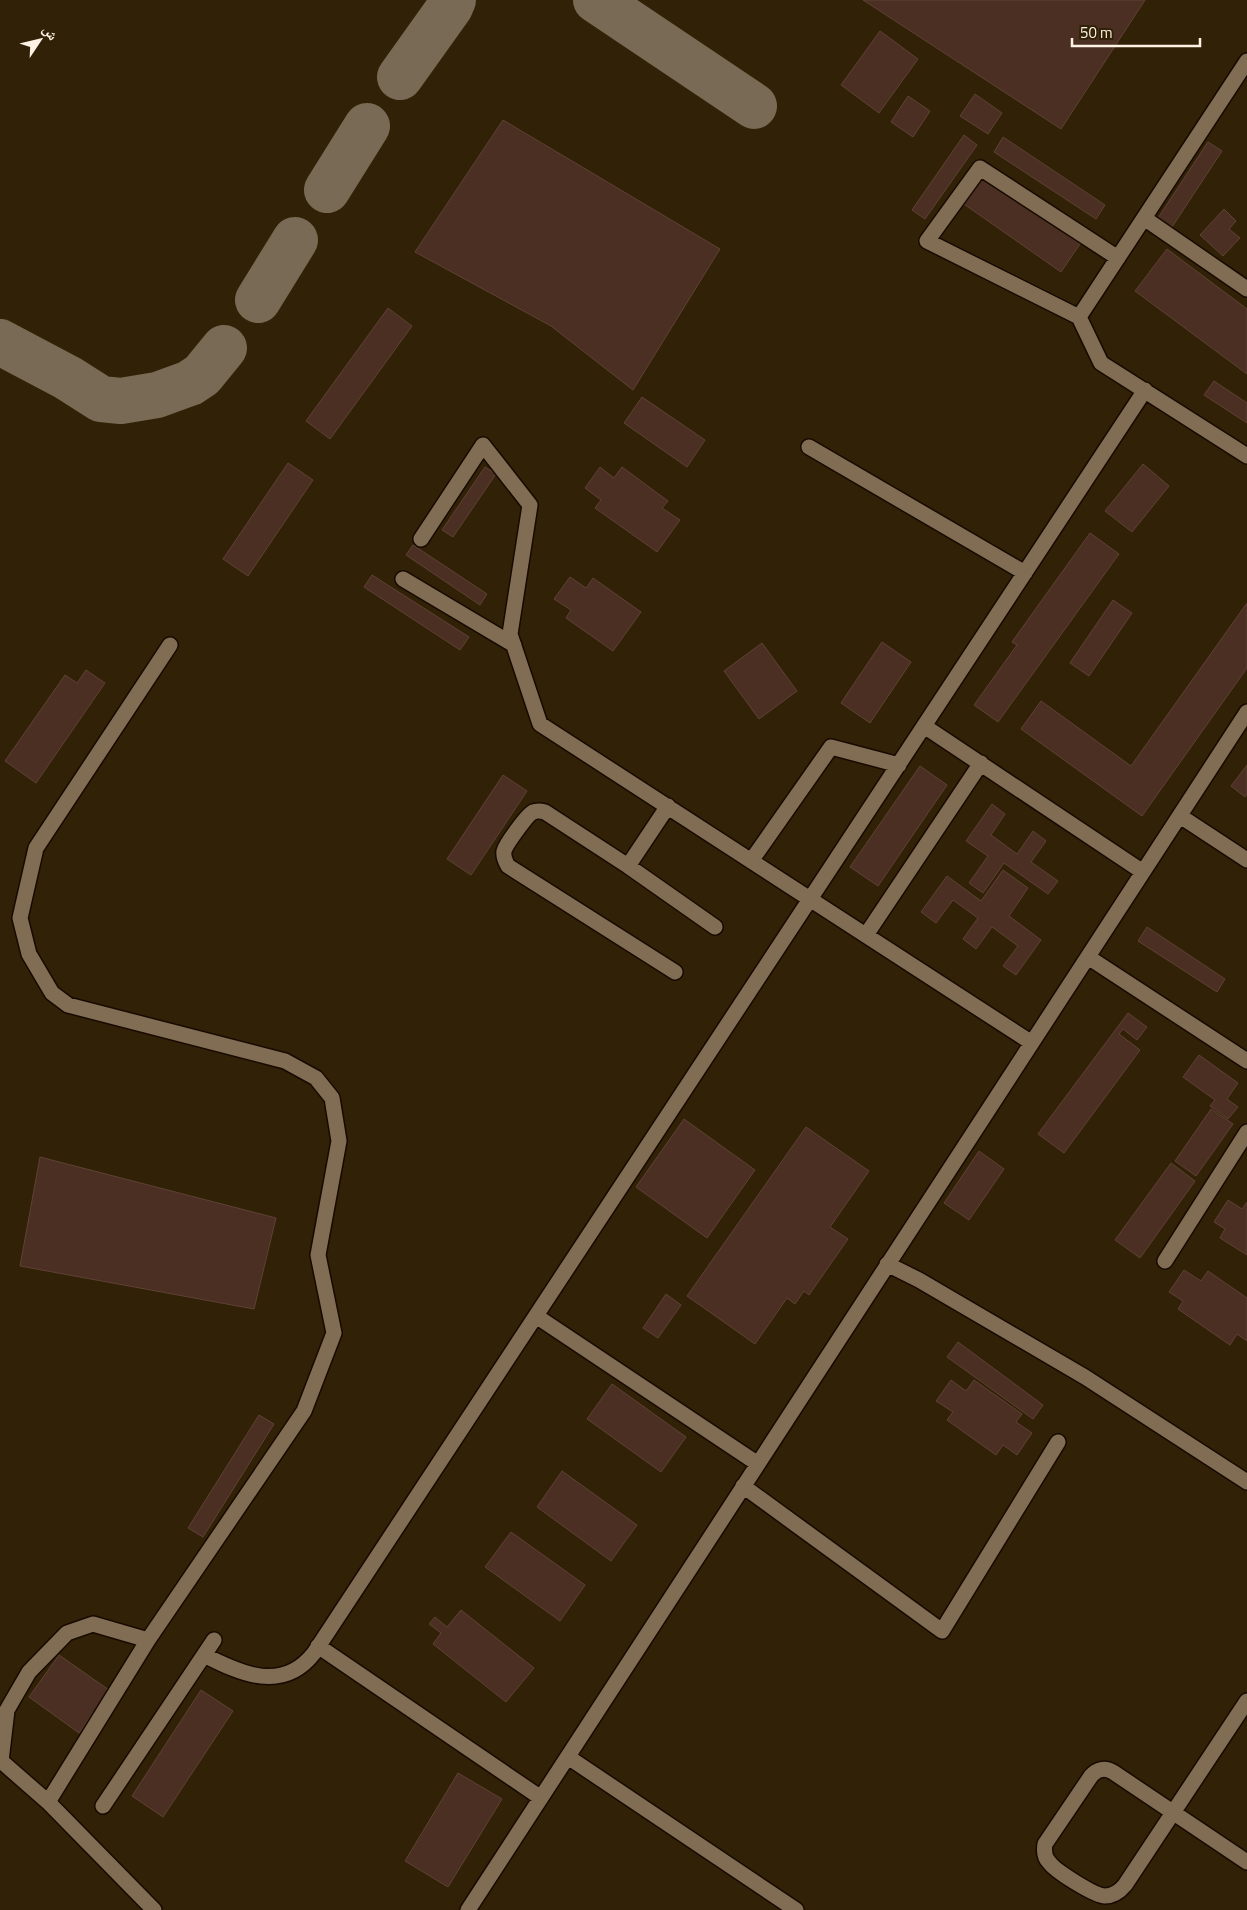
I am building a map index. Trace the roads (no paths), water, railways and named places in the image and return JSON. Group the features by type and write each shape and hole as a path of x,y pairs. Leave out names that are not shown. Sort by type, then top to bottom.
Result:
{"lane":[{"path":"1079,317 1247,60"},
{"path":"1118,258 980,168 927,241 1079,317 1102,363 1247,456"},
{"path":"1144,218 1247,289"},
{"path":"204,1655 227,1667 260,1676 276,1677 286,1675 302,1667 314,1653 1145,390"},
{"path":"421,539 483,445 530,505 510,634 540,724 1032,1043"},
{"path":"809,447 1024,573"},
{"path":"403,579 514,645"},
{"path":"48,1802 148,1640 304,1411 334,1333 318,1255 339,1141 332,1098 316,1078 284,1061 68,1005 52,993 29,954 20,918 36,848 170,644"},
{"path":"468,1910 1247,712"},
{"path":"924,726 1143,872"},
{"path":"751,861 832,747 899,764"},
{"path":"866,935 981,764"},
{"path":"628,866 668,806"},
{"path":"675,972 508,866 504,860 504,852 530,814 540,811 545,812 628,866 714,926"},
{"path":"1180,816 1247,860"},
{"path":"1088,957 1247,1061"},
{"path":"1165,1261 1247,1132"},
{"path":"887,1264 919,1280 1086,1377 1247,1482"},
{"path":"536,1316 758,1464"},
{"path":"743,1486 942,1631 1058,1442"},
{"path":"148,1640 93,1624 67,1633 29,1672 7,1710 1,1761 48,1802 154,1910"},
{"path":"103,1806 214,1640"},
{"path":"318,1646 541,1798"},
{"path":"1247,1701 1173,1812 1125,1885 1121,1890 1110,1896 1098,1895 1054,1868 1046,1858 1045,1844 1091,1776 1099,1770 1109,1770 1173,1812 1247,1862"},
{"path":"568,1757 796,1910"}]}
